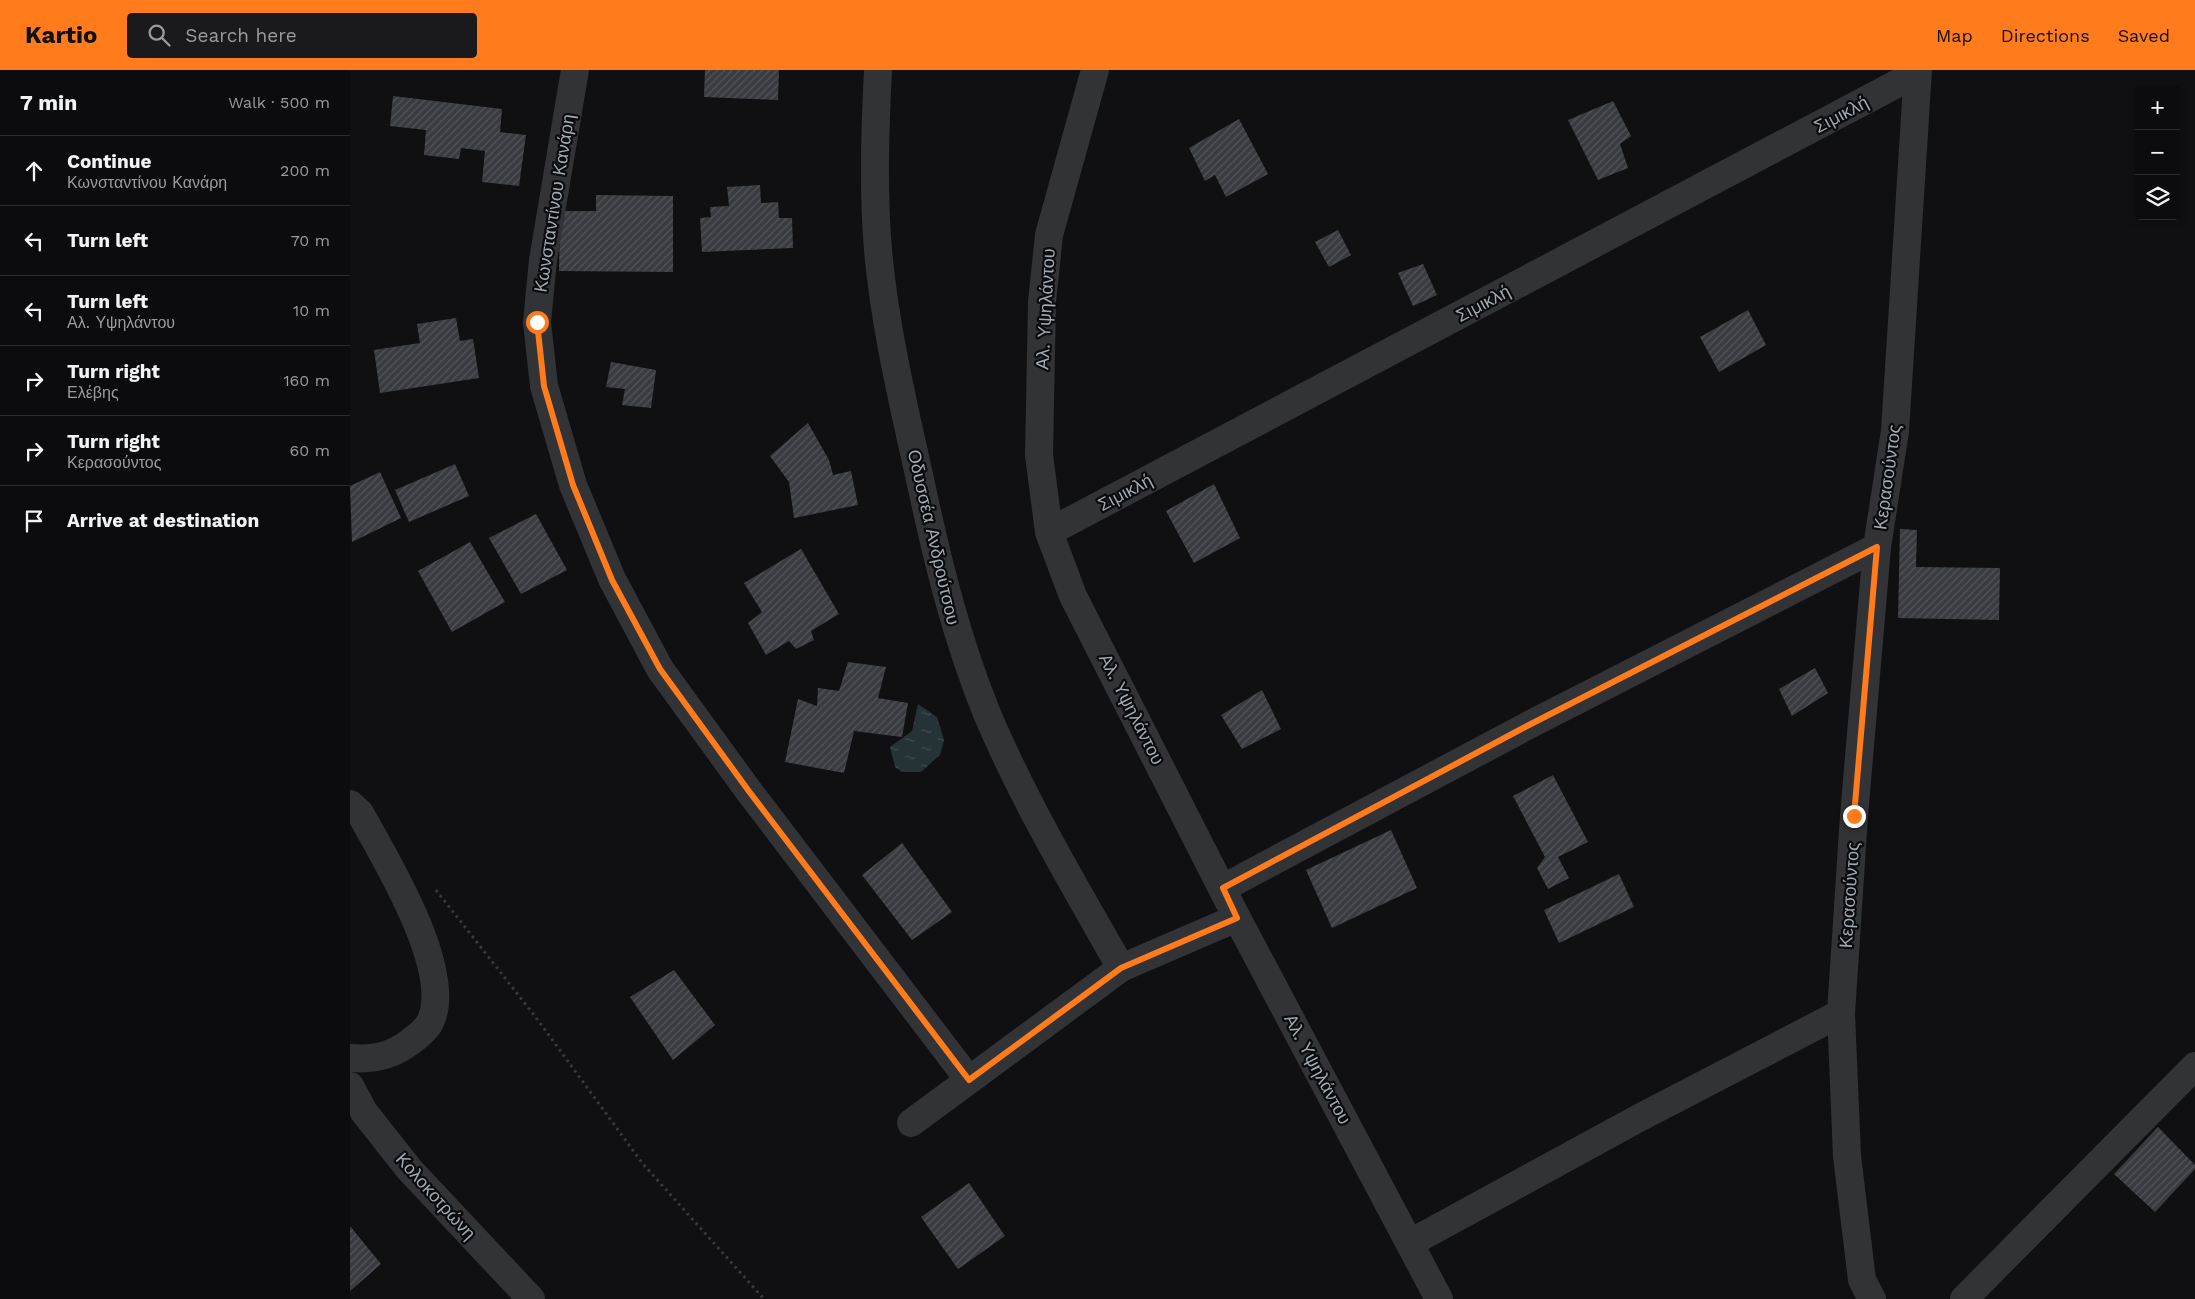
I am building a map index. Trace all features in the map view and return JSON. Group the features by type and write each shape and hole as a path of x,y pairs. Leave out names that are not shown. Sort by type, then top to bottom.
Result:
{"street":[{"name":"Κωνσταντίνου Κανάρη","path":"575,70 543,260 537,322 544,386 573,485 612,580 660,669 748,790 969,1080"},
{"name":"Οδυσσέα Ανδρούτσου","path":"878,70 874,151 878,250 892,347 936,551 957,633 988,715 1024,795 1121,968"},
{"name":"Αλ. Υψηλάντου","path":"1095,70 1049,235 1042,302 1039,455 1049,532 1073,596 1237,918 1439,1299"},
{"name":"Σιμικλή","path":"1049,532 1918,72"},
{"name":"Κερασούντος","path":"1872,1299 1862,1280 1847,1156 1841,1014 1854,816 1877,547 1895,431 1918,72"},
{"path":"1223,888 1527,726 1877,547"},
{"path":"350,804 360,813 417,923 430,963 436,994 431,1021 417,1037 400,1050 382,1057 350,1058"},
{"path":"911,1123 1121,968 1237,918"},
{"path":"1410,1243 1639,1118 1841,1014"},
{"path":"1964,1299 2195,1066"},
{"name":"Κολοκοτρώνη","path":"350,1086 364,1112 409,1169 531,1299"}],"path":[{"path":"432,885 534,1015 643,1164 764,1299"}],"water":[{"path":"918,704 937,717 944,740 940,755 921,772 902,772 895,767 890,747 912,731"}],"building":[{"path":"705,70 779,70 778,100 704,97"},
{"path":"393,96 502,109 500,132 526,135 519,186 482,182 485,151 461,148 459,159 424,155 426,130 390,126"},
{"path":"1613,101 1631,136 1620,144 1628,168 1598,180 1568,120"},
{"path":"1239,119 1268,174 1226,197 1215,175 1205,181 1189,148"},
{"path":"760,185 761,203 778,202 779,218 792,218 793,248 702,252 700,218 711,217 710,207 729,206 727,187"},
{"path":"596,195 673,196 673,272 559,271 560,211 596,211"},
{"path":"1338,230 1351,255 1329,267 1315,242"},
{"path":"1423,264 1437,295 1413,306 1398,273"},
{"path":"1748,310 1766,345 1719,372 1700,337"},
{"path":"456,318 460,341 473,339 479,378 380,393 374,350 420,343 417,324"},
{"path":"611,362 656,370 651,408 622,405 625,389 606,387"},
{"path":"808,423 829,460 833,475 851,471 858,505 794,518 789,482 770,456"},
{"path":"455,464 469,496 409,522 395,490"},
{"path":"380,472 401,518 352,542 350,486"},
{"path":"1214,484 1240,538 1194,563 1166,511"},
{"path":"536,514 567,570 521,594 489,538"},
{"path":"1900,529 1917,530 1916,567 2000,568 1999,620 1898,618"},
{"path":"470,542 505,602 452,632 418,571"},
{"path":"801,549 839,614 811,631 814,640 796,649 789,641 766,655 748,623 762,612 744,583"},
{"path":"848,662 886,667 878,698 908,703 902,737 854,731 844,773 785,762 798,699 817,706 818,688 839,691"},
{"path":"1815,668 1828,693 1792,716 1779,689"},
{"path":"1262,690 1281,729 1242,749 1221,715"},
{"path":"1553,775 1588,842 1558,857 1569,878 1548,889 1537,868 1545,857 1513,796"},
{"path":"1391,830 1417,888 1332,928 1306,870"},
{"path":"902,843 952,912 912,940 862,875"},
{"path":"1619,874 1634,907 1559,943 1544,910"},
{"path":"674,970 715,1025 673,1060 630,997"},
{"path":"2158,1127 2195,1165 2195,1169 2155,1212 2114,1174"},
{"path":"969,1183 1005,1236 958,1269 921,1217"},
{"path":"350,1226 381,1264 350,1291"}],"route":[{"path":"537,322 544,386 573,485 612,580 660,669 748,790 969,1080 1121,968 1237,918 1223,888 1527,726 1877,547 1854,816"}]}
